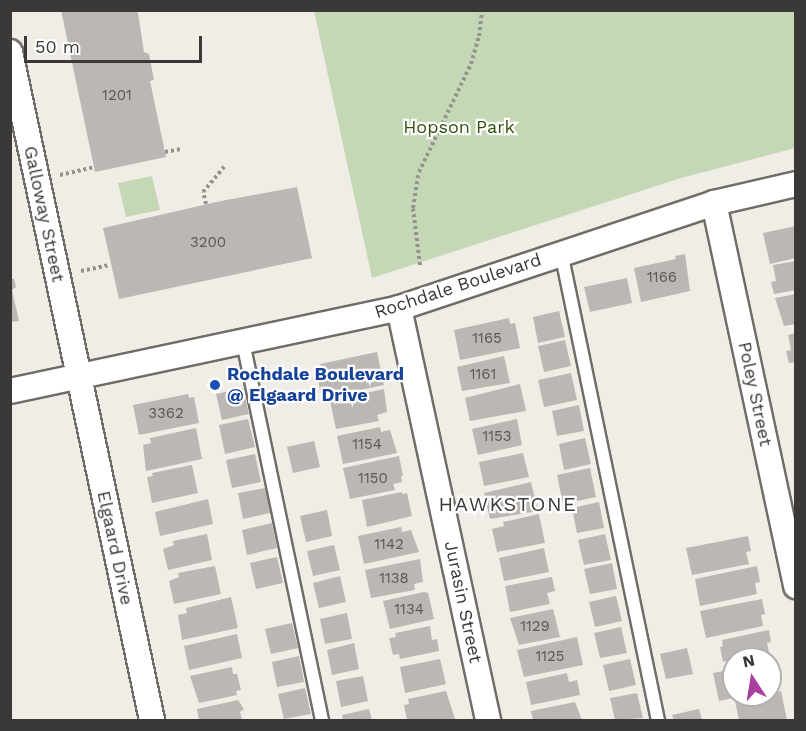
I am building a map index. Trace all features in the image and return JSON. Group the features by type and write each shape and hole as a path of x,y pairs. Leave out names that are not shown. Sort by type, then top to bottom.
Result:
{"street":[{"name":"Galloway Street","path":"10,52 78,376"},
{"name":"Rochdale Boulevard","path":"10,391 399,308 561,252 714,203 795,184"},
{"name":"Poley Street","path":"714,203 795,586"},
{"name":"Jurasin Street","path":"399,308 488,720"},
{"name":"Elgaard Drive","path":"78,376 152,720"}],"lane":[{"path":"561,252 658,720"},
{"path":"243,342 322,720"}],"path":[{"path":"420,265 414,208 419,172 471,64 479,36 482,10"},
{"path":"165,152 181,149"},
{"path":"58,175 94,167"},
{"path":"206,204 203,192 224,167"},
{"path":"79,271 109,265"}],"green space":[{"name":"Hopson Park","path":"314,11 795,11 795,148 681,178 372,278"},
{"path":"152,176 160,210 126,217 118,183"}],"building":[{"path":"61,10 135,10 138,13 144,52 149,54 154,80 150,81 166,157 95,172"},
{"path":"297,187 312,258 119,299 103,228 221,201"},
{"path":"796,226 796,258 770,264 763,233"},
{"path":"685,254 690,291 641,302 634,268 676,259 675,256"},
{"path":"796,261 796,290 774,294 771,282 776,281 773,265"},
{"path":"10,278 14,279 16,287 12,290 19,321 10,322"},
{"path":"627,278 632,303 590,312 584,287"},
{"path":"796,294 796,324 784,326 775,298"},
{"path":"559,311 565,337 538,343 533,317"},
{"path":"509,318 510,324 515,323 520,348 460,360 454,330"},
{"path":"796,333 796,362 789,363 786,351 791,350 788,335"},
{"path":"565,340 571,366 544,372 538,346"},
{"path":"377,352 384,385 322,398 316,371 321,370 320,364"},
{"path":"504,356 510,383 462,391 457,367"},
{"path":"571,373 577,400 544,407 538,380"},
{"path":"520,384 526,411 470,421 465,398"},
{"path":"243,388 249,414 222,420 216,394"},
{"path":"384,389 387,412 377,415 379,421 336,429 330,401"},
{"path":"188,394 189,398 194,397 199,423 139,435 133,405"},
{"path":"579,405 584,431 557,436 552,411"},
{"path":"248,419 255,447 225,454 219,425"},
{"path":"517,419 522,445 478,455 472,429"},
{"path":"380,427 381,432 390,430 397,453 343,464 337,436"},
{"path":"196,428 202,459 146,471 143,445 151,443 150,438"},
{"path":"585,438 591,464 564,470 559,444"},
{"path":"314,441 320,467 293,473 287,447"},
{"path":"523,453 529,477 484,486 479,462"},
{"path":"255,454 261,482 232,488 226,460"},
{"path":"399,456 403,476 401,476 402,482 393,484 395,490 350,499 343,468"},
{"path":"192,465 198,493 152,503 147,477 153,476 152,473"},
{"path":"590,468 596,497 563,504 557,475"},
{"path":"531,482 538,511 490,519 484,493"},
{"path":"265,488 270,513 243,519 238,493"},
{"path":"402,492 402,494 407,493 412,516 367,527 362,500"},
{"path":"208,499 213,524 160,536 155,512"},
{"path":"599,502 604,528 577,533 572,508"},
{"path":"327,510 332,536 306,542 300,516"},
{"path":"539,514 545,543 497,552 492,529 504,526 503,522"},
{"path":"272,523 277,548 247,555 242,530"},
{"path":"401,527 402,532 411,530 419,552 364,564 358,536"},
{"path":"207,534 212,560 168,570 163,549 174,545 173,541"},
{"path":"605,534 611,560 584,565 578,540"},
{"path":"748,536 751,551 746,552 749,564 692,575 686,548"},
{"path":"334,545 340,570 313,576 307,551"},
{"path":"544,548 549,572 504,581 499,558"},
{"path":"277,557 283,583 256,589 250,563"},
{"path":"420,559 423,582 414,584 415,590 371,598 365,570"},
{"path":"612,563 617,589 590,594 584,569"},
{"path":"215,566 221,594 174,604 169,581 179,577 178,573"},
{"path":"757,566 760,582 755,583 757,594 700,606 695,579"},
{"path":"340,576 346,602 319,608 313,583"},
{"path":"552,577 555,591 547,593 550,604 510,612 505,586"},
{"path":"428,593 434,619 390,629 383,601"},
{"path":"616,596 622,621 595,627 589,602"},
{"path":"231,597 238,628 182,640 178,615 187,613 186,608"},
{"path":"762,599 765,614 761,615 763,626 706,638 700,611"},
{"path":"553,609 560,637 519,645 510,618"},
{"path":"347,613 352,639 325,644 320,619"},
{"path":"292,623 298,648 271,654 265,629"},
{"path":"430,626 432,640 437,639 439,651 400,659 399,654 393,655 389,638 396,637 395,633"},
{"path":"621,627 627,653 600,658 594,633"},
{"path":"769,630 771,642 767,643 768,647 722,647 722,657 720,647 723,646 722,640"},
{"path":"237,634 242,658 189,670 184,646"},
{"path":"577,637 583,665 524,677 517,650"},
{"path":"354,643 359,669 332,675 327,650"},
{"path":"687,648 693,674 666,679 660,654"},
{"path":"299,656 304,682 277,687 272,662"},
{"path":"440,659 446,684 405,693 400,667"},
{"path":"630,659 636,685 609,691 603,665"},
{"path":"232,667 233,674 237,674 241,690 236,691 237,695 199,703 190,676"},
{"path":"722,671 722,700 719,701 713,673"},
{"path":"567,673 569,682 577,680 580,695 531,705 526,682"},
{"path":"363,676 368,701 341,707 336,681"},
{"path":"305,688 311,714 284,719 278,694"},
{"path":"446,691 455,719 407,720 404,705 409,704 408,699"},
{"path":"637,693 643,718 615,720 610,698"},
{"path":"782,696 787,720 739,720 736,707 782,707"},
{"path":"238,700 244,709 240,712 242,720 199,720 197,709"},
{"path":"575,702 582,720 533,720 531,711"},
{"path":"369,709 372,720 343,720 342,715"},
{"path":"699,709 702,720 674,720 672,715"}],"place":[{"name":"Rochdale Boulevard @ Elgaard Drive","path":"215,385"}],"district":[{"name":"HAWKSTONE","path":"508,504"}]}
